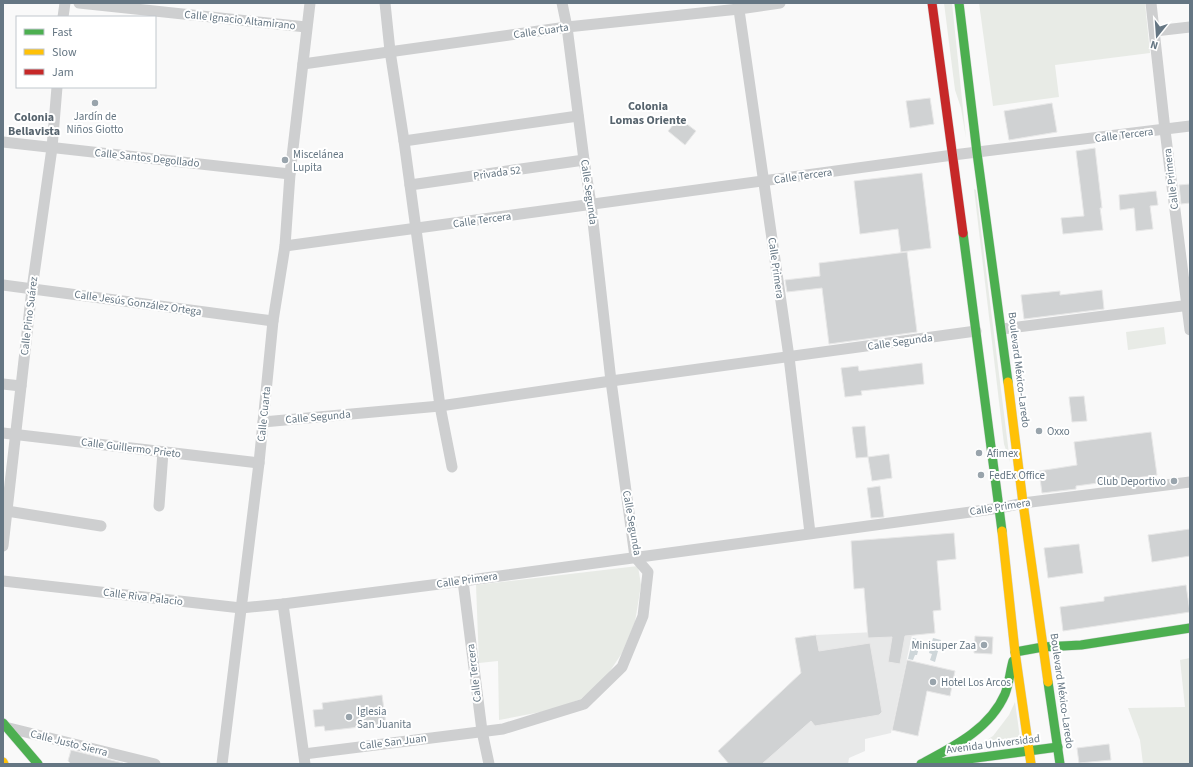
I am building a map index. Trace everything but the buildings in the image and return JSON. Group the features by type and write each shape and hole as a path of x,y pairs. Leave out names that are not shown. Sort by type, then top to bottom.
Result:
{"main road":[{"path":"932,3 1000,508 1015,652 1031,764"},
{"name":"Boulevard México-Laredo","path":"959,3 977,153 1002,329 1023,503 1060,764"},
{"path":"1015,652 1043,647 1081,645 1190,628"},
{"path":"922,764 973,733 996,709 1005,694 1015,652"},
{"path":"5,725 38,764"},
{"name":"Avenida Universidad","path":"931,764 1058,747"}],"street":[{"path":"63,16 65,3"},
{"name":"Calle Ignacio Altamirano","path":"79,3 306,27"},
{"name":"Calle Cuarta","path":"222,764 259,463 272,321 285,246 290,174 310,3"},
{"path":"385,3 390,51 404,141 440,406 452,468"},
{"name":"Calle Segunda","path":"482,731 503,729 584,704 622,667 643,616 648,572 635,557 611,381 591,204 567,27 562,3"},
{"name":"Calle Cuarta","path":"303,64 567,27 739,6 780,3"},
{"name":"Calle Primera","path":"1151,3 1190,330"},
{"name":"Calle Primera","path":"739,6 789,356 810,533"},
{"path":"1155,31 1190,27"},
{"name":"Calle Pino Suárez","path":"3,546 32,289 52,148 57,88"},
{"path":"404,141 578,116"},
{"name":"Calle Tercera","path":"285,246 953,155 1190,126"},
{"name":"Calle Santos Degollado","path":"3,142 290,174"},
{"name":"Privada 52","path":"410,185 584,160"},
{"name":"Calle Jesús González Ortega","path":"3,285 272,321"},
{"path":"1002,329 1188,305"},
{"name":"Calle Segunda","path":"263,422 440,406 789,356 976,332"},
{"path":"3,384 22,386"},
{"name":"Calle Guillermo Prieto","path":"3,433 259,463"},
{"path":"159,506 163,452"},
{"name":"Calle Primera","path":"283,604 1000,508 1023,503 1190,482"},
{"path":"7,511 101,526"},
{"name":"Calle Riva Palacio","path":"3,581 241,608 283,604"},
{"name":"Calle Tercera","path":"463,581 482,731 488,764"},
{"path":"283,604 304,759"},
{"name":"Calle Justo Sierra","path":"5,725 155,764"},
{"name":"Calle San Juan","path":"304,759 482,731"}],"shaded area":[{"path":"944,3 952,3 966,138 961,108 955,90"},
{"path":"979,3 1145,3 1150,53 1055,65 1059,97 993,106"},
{"path":"974,189 976,190 1010,462 1004,444"},
{"path":"1164,327 1166,344 1128,350 1126,332"},
{"path":"638,566 641,585 635,622 622,653 606,677 581,699 551,710 499,720 498,661 479,663 476,585"},
{"path":"913,630 891,733 865,739 865,751 849,758 848,764 729,764 718,751 801,673 795,638 816,635"},
{"path":"913,638 921,640 917,655 915,655 913,660 908,659"},
{"path":"933,638 941,640 935,662 930,660 932,654 929,653"},
{"path":"1190,658 1190,764 1143,764 1140,740 1128,708 1185,707 1180,660"},
{"path":"1015,702 1021,745 971,750 993,736 1009,715"}],"traffic: fast":[{"path":"959,3 977,153 1008,382"},
{"path":"963,233 1002,531"},
{"path":"1015,652 1043,647 1081,645 1190,628"},
{"path":"921,764 958,744 990,717 1005,694 1013,661"},
{"path":"1048,682 1060,764"},
{"path":"3,723 38,764"},
{"path":"931,764 1058,747"}],"traffic: slow":[{"path":"1008,382 1048,682"},
{"path":"1002,531 1015,652 1031,764"}],"traffic: jam":[{"path":"932,3 963,233"}],"place":[{"name":"Jardín de Niños Giotto","path":"95,103"},
{"name":"Miscelánea Lupita","path":"285,160"},
{"name":"Oxxo","path":"1039,431"},
{"name":"Afimex","path":"979,453"},
{"name":"FedEx Office","path":"981,475"},
{"name":"Club Deportivo","path":"1174,481"},
{"name":"Minisuper Zaa","path":"984,645"},
{"name":"Hotel Los Arcos","path":"933,682"},
{"name":"Iglesia San Juanita","path":"349,717"}],"district":[{"name":"Colonia Lomas Oriente","path":"648,113"},
{"name":"Colonia Bellavista","path":"34,124"}]}
